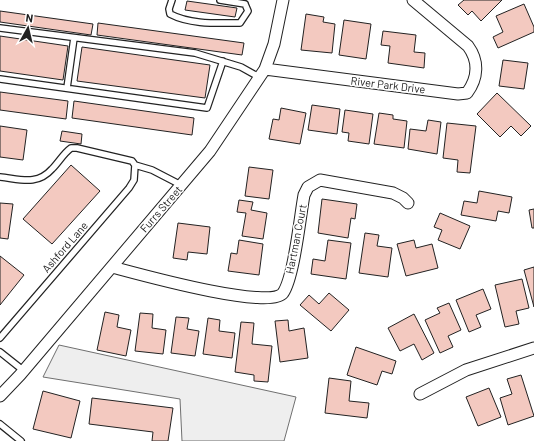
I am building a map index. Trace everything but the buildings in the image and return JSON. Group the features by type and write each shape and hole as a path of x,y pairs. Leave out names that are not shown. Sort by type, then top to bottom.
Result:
{"street":[{"name":"Furrs Street","path":"0,396 24,370 210,151 262,73 274,44 283,0"},
{"name":"River Park Drive","path":"262,73 458,94 467,93 476,74 476,60 472,51 413,0"},
{"name":"Hartman Court","path":"112,267 216,293 273,299 283,293 290,272 304,195 308,187 320,180 393,193 403,198 408,203"},
{"path":"420,394 466,370 534,348"}],"lane":[{"path":"172,0 169,10 170,14 178,18 207,23 240,23 248,11 246,2 220,0"},
{"path":"0,28 195,53 262,73"},
{"path":"66,88 74,38"},
{"path":"0,79 207,108 223,61"},
{"path":"0,177 31,180 41,179 52,170 71,148 132,161 135,165 152,170 181,185"},
{"name":"Ashford Lane","path":"0,338 128,188 134,180 135,165"},
{"path":"0,352 24,370"},
{"path":"0,424 21,441"}],"shaded area":[{"path":"59,345 296,397 284,441 182,441 180,399 43,377"}]}
